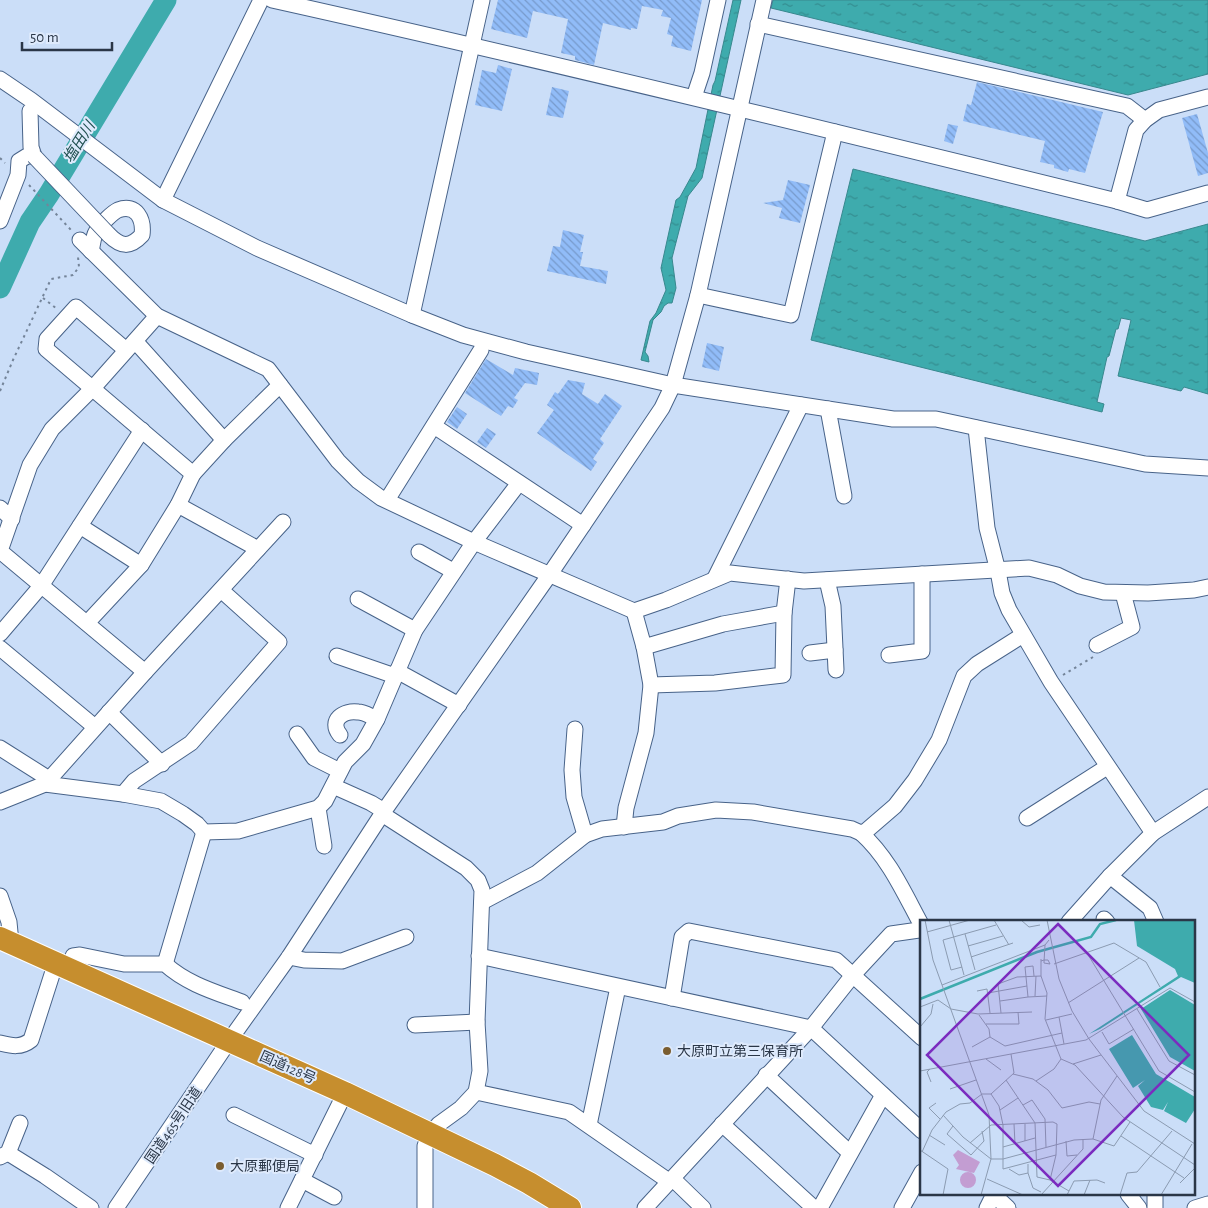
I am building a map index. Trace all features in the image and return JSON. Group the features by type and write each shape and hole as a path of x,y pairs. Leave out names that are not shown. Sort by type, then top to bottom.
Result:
{"highway":[{"name":"国道128号","path":"5,940 65,959 229,1041 512,1174 570,1208"}],"street":[{"path":"163,200 261,0"},
{"path":"272,0 472,44 695,97 1147,210 1208,193"},
{"path":"412,315 482,0"},
{"path":"695,97 718,0"},
{"name":"国道465号旧道","path":"116,1208 289,956 383,813 550,574 662,408 674,385 698,295 764,0"},
{"path":"758,24 1127,106 1145,120"},
{"path":"0,79 31,106 163,200 257,248 463,335 526,352 674,385 893,419 936,419 1145,464 1208,468"},
{"path":"1117,201 1136,130 1145,120 1159,110 1208,97"},
{"path":"31,106 34,156 109,235 117,242 125,245 135,242 142,235 142,220 136,212 128,209 118,210 96,230 85,246 156,316 268,369 338,461 358,481 387,500 474,542 634,610 666,600 730,573 804,581 1029,568 1057,575 1080,586 1104,592 1148,593 1194,590 1208,586"},
{"path":"698,295 791,315 834,132"},
{"path":"0,221 18,175 19,162 27,156 34,156"},
{"path":"193,474 46,349 47,339 76,307 131,345 224,440"},
{"path":"144,672 0,551 30,465 52,430 93,388 156,316"},
{"path":"387,500 481,350"},
{"path":"87,623 141,565 178,505 193,474 224,440 280,385"},
{"path":"715,578 801,405"},
{"path":"828,409 844,496"},
{"path":"434,426 583,525"},
{"path":"976,428 987,528 1002,593 1023,635 1051,682 1153,833"},
{"path":"0,634 41,586 142,430"},
{"path":"204,832 238,831 318,808 325,801 345,762 363,744 377,719 415,630 474,542 519,483"},
{"path":"178,505 258,549"},
{"path":"0,508 12,519"},
{"path":"0,802 47,781 144,672 283,522"},
{"path":"80,526 141,565"},
{"path":"420,552 454,571"},
{"path":"890,656 922,651 922,574"},
{"path":"651,685 715,683 783,675 784,613 788,579"},
{"path":"827,580 833,606 836,670"},
{"path":"123,794 134,781 191,743 279,642 221,590"},
{"path":"1097,646 1132,628 1123,593"},
{"path":"358,599 415,630"},
{"path":"624,827 626,808 646,733 651,685 644,647 634,610"},
{"path":"644,647 723,624 784,613"},
{"path":"861,832 866,831 895,806 915,780 939,740 964,676 977,664 1023,635"},
{"path":"0,648 95,727"},
{"path":"810,652 835,650"},
{"path":"337,656 396,673 459,705"},
{"path":"109,712 162,764"},
{"path":"340,735 335,729 335,722 341,715 350,712 360,712 377,719"},
{"path":"575,730 572,770 574,797 585,835"},
{"path":"298,734 314,758 340,771"},
{"path":"0,748 47,781 161,801 197,824 204,832"},
{"path":"1027,818 1107,767"},
{"path":"333,786 371,802 383,813 466,868 478,880 482,890 477,1022 480,1071 476,1092 461,1108 439,1124 430,1134 425,1146 425,1208"},
{"path":"1071,920 1110,876 1153,833 1208,797"},
{"path":"318,808 324,846"},
{"path":"482,902 537,873 585,835 602,829 664,822 678,816 716,810 753,812 861,832 873,843 890,866 920,928"},
{"path":"165,964 204,832"},
{"path":"1110,876 1150,908 1155,920"},
{"path":"0,896 9,922 5,940"},
{"path":"645,1208 811,1028 853,975 891,934 920,930"},
{"path":"672,998 682,937 689,931 836,960 920,1036"},
{"path":"289,956 304,960 342,962 406,937"},
{"path":"0,1043 11,1046 25,1045 31,1040 65,959 80,955 124,964 165,964 177,975 196,985 242,1002"},
{"path":"479,956 811,1028 920,1128"},
{"path":"589,1125 618,987"},
{"path":"415,1025 477,1022"},
{"path":"766,1075 850,1153"},
{"path":"476,1092 569,1112 671,1181 703,1208"},
{"path":"288,1208 345,1094"},
{"path":"820,1208 883,1096"},
{"path":"234,1114 314,1155"},
{"path":"20,1123 4,1155 45,1176 91,1208"},
{"path":"722,1124 814,1208"},
{"path":"902,1208 920,1176"},
{"path":"302,1180 334,1197"},
{"path":"1130,1196 1139,1208"},
{"path":"992,1198 1008,1208"},
{"path":"1195,1208 1208,1204"}],"path":[{"path":"28,184 85,246"},
{"path":"0,391 51,279 73,275 79,267 78,257 73,248 85,246"},
{"path":"43,297 67,317"},
{"path":"1051,682 1098,654 1097,646"}],"water":[{"path":"733,0 741,0 702,178 688,196 672,258 676,288 672,303 664,306 653,320 645,352 649,362 641,360 650,321 656,313 666,290 661,268 676,200 680,197 696,168"},
{"path":"773,0 1208,0 1208,74 1128,95 771,8"},
{"path":"853,169 1145,241 1208,224 1208,394 1184,387 1181,391 1118,376 1131,320 1121,318 1109,356 1107,357 1097,402 1104,404 1102,412 811,340"}],"building":[{"path":"498,0 702,0 691,51 671,46 673,36 667,34 671,18 661,16 663,10 642,6 637,29 631,28 631,30 603,23 594,65 575,60 575,56 561,53 568,19 533,11 527,38 491,29"},
{"path":"498,65 512,69 502,111 475,105 482,70 496,73"},
{"path":"977,82 1103,112 1085,173 1069,169 1068,172 1054,168 1054,165 1040,162 1045,141 963,121 967,104 971,105"},
{"path":"552,87 569,91 563,118 546,115"},
{"path":"1197,114 1208,153 1208,173 1198,176 1182,118"},
{"path":"948,124 958,126 953,144 944,141"},
{"path":"788,180 810,185 800,223 779,218 782,208 763,203 783,200"},
{"path":"563,230 584,235 580,252 583,252 580,266 608,271 606,284 547,271 553,246 560,247"},
{"path":"707,343 724,347 719,371 702,367"},
{"path":"486,359 513,375 515,368 539,373 537,385 525,383 514,398 518,400 513,408 508,406 501,416 465,393"},
{"path":"568,380 585,383 582,394 598,404 605,394 622,406 600,439 604,443 593,459 597,462 591,471 537,433 554,410 547,405 555,392 558,394"},
{"path":"457,407 467,414 457,429 447,422"},
{"path":"487,428 496,434 486,448 477,442"}],"waterway":[{"name":"塩田川","path":"0,288 30,222 49,194 166,0"}],"place":[{"name":"大原町立第三保育所","path":"667,1051"},
{"name":"大原郵便局","path":"220,1166"}]}
